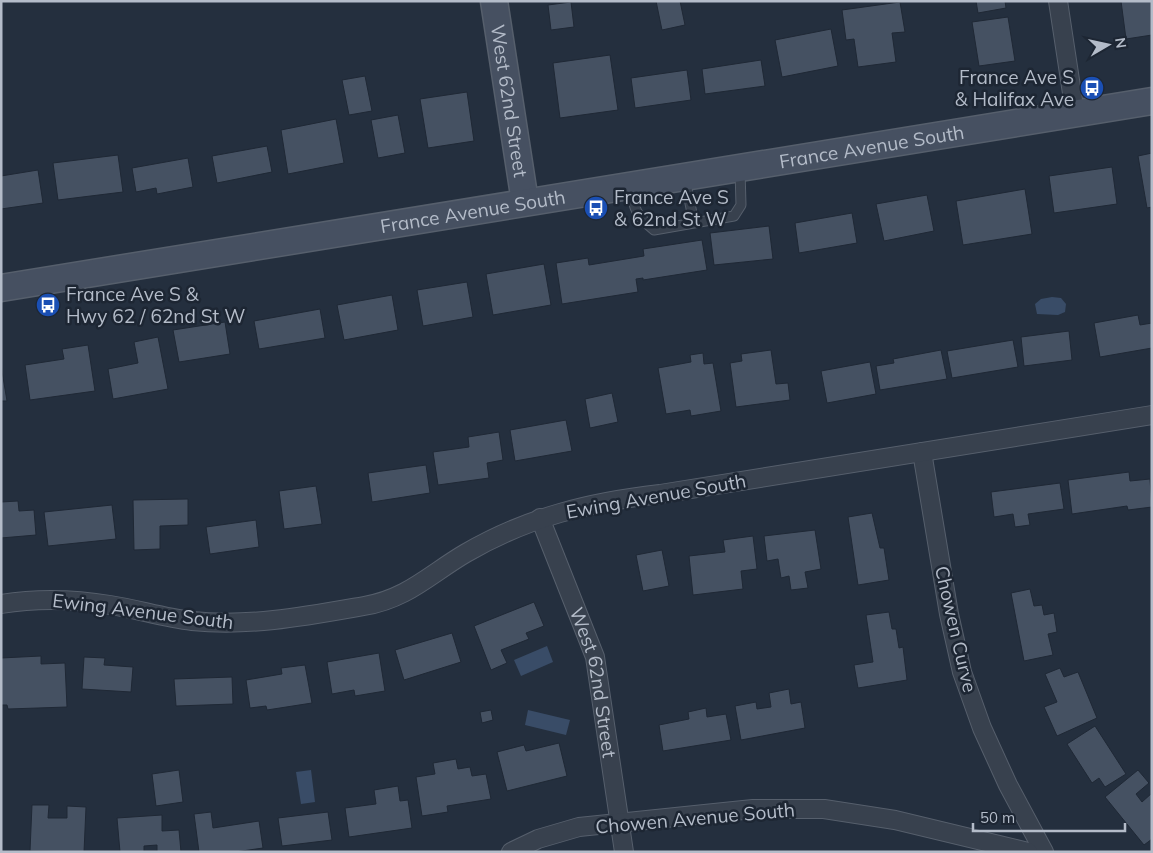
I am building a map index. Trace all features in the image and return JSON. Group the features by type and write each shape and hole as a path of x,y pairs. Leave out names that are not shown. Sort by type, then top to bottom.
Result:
{"main road":[{"name":"West 62nd Street","path":"494,1 525,202"},
{"name":"France Avenue South","path":"1,288 1152,101"}],"street":[{"path":"1058,1 1075,113"},
{"name":"Ewing Avenue South","path":"1,604 29,599 70,600 110,605 190,620 230,624 272,621 366,606 393,599 467,552 540,518 572,508 616,499 922,452 1152,414"},
{"name":"Chowen Curve","path":"922,452 948,614 962,672 982,728 1008,785 1044,852"},
{"name":"West 62nd Street","path":"540,518 595,657 624,852"},
{"name":"Chowen Avenue South","path":"511,852 538,839 579,827 753,809 824,809 895,820 1028,852"}],"lane":[{"path":"630,185 634,209 641,219 654,230 734,216 741,205 740,167"},
{"path":"684,176 694,223"}],"water":[{"path":"1061,298 1066,304 1065,312 1058,315 1037,314 1035,304 1041,299"},
{"path":"547,646 553,662 521,676 514,660"},
{"path":"528,710 570,720 566,735 525,725"},
{"path":"311,770 315,802 301,804 296,772"}],"building":[{"path":"656,1 680,1 685,25 662,30"},
{"path":"976,1 1005,1 1006,8 978,13"},
{"path":"1121,1 1152,1 1152,35 1126,39"},
{"path":"571,2 574,27 551,30 548,5"},
{"path":"900,2 905,32 892,33 896,62 858,67 854,39 846,40 842,10"},
{"path":"1008,17 1015,61 979,66 972,22"},
{"path":"831,29 838,66 782,77 775,40"},
{"path":"610,55 618,110 560,118 553,63"},
{"path":"761,60 765,86 705,94 702,69"},
{"path":"687,70 691,100 635,108 631,78"},
{"path":"365,76 372,111 349,115 342,80"},
{"path":"467,92 474,141 428,148 420,99"},
{"path":"398,115 405,153 378,158 371,120"},
{"path":"336,119 344,163 288,174 281,130"},
{"path":"267,146 272,172 217,183 212,156"},
{"path":"1152,153 1152,207 1147,208 1138,156"},
{"path":"118,155 123,192 58,200 53,163"},
{"path":"188,158 193,187 157,194 156,188 136,192 132,168"},
{"path":"1112,167 1117,204 1054,213 1049,176"},
{"path":"38,170 43,203 1,209 1,176"},
{"path":"1025,189 1032,234 963,245 956,201"},
{"path":"927,195 934,231 884,241 876,204"},
{"path":"852,213 857,243 799,253 795,223"},
{"path":"769,226 773,259 714,265 710,233"},
{"path":"702,240 707,270 643,280 643,278 636,279 638,292 562,304 556,263 588,258 589,265 644,256 643,249"},
{"path":"544,264 551,305 493,315 486,274"},
{"path":"467,282 473,317 423,326 417,290"},
{"path":"392,295 398,330 344,340 337,305"},
{"path":"320,309 325,338 259,349 254,321"},
{"path":"1138,315 1140,325 1152,323 1152,348 1100,357 1094,323"},
{"path":"225,322 230,354 179,362 173,330"},
{"path":"1069,331 1072,360 1024,366 1021,337"},
{"path":"158,337 168,389 113,399 108,369 138,363 134,342"},
{"path":"1013,340 1018,367 952,378 947,351"},
{"path":"88,345 95,391 30,400 25,365 64,359 62,349"},
{"path":"771,350 776,384 788,383 790,400 736,407 730,363 742,361 741,354"},
{"path":"941,350 947,379 880,390 876,366 894,363 893,359"},
{"path":"703,353 704,364 713,363 721,411 691,416 690,410 666,414 658,368 691,362 690,355"},
{"path":"870,362 876,394 827,403 821,371"},
{"path":"1,365 7,401 1,401"},
{"path":"612,393 618,422 590,428 585,399"},
{"path":"566,420 572,451 515,461 510,430"},
{"path":"499,432 503,460 487,463 489,478 438,485 433,452 469,447 468,437"},
{"path":"426,465 430,493 372,502 368,473"},
{"path":"1129,472 1130,481 1150,479 1152,507 1128,510 1127,506 1072,514 1068,480"},
{"path":"1060,483 1064,509 1028,514 1030,525 1015,527 1013,514 994,517 991,492"},
{"path":"316,486 322,524 284,529 279,491"},
{"path":"188,499 188,525 160,526 160,549 134,550 133,500"},
{"path":"18,501 19,511 34,510 36,535 1,538 1,502"},
{"path":"112,505 116,539 48,546 44,512"},
{"path":"872,513 880,548 884,548 889,580 858,585 848,517"},
{"path":"256,520 259,547 210,554 206,527"},
{"path":"815,530 821,569 805,572 808,588 791,590 789,576 781,578 778,559 767,561 764,536"},
{"path":"753,536 757,569 741,571 743,589 693,595 689,556 725,552 723,540"},
{"path":"662,550 669,586 643,591 636,555"},
{"path":"1030,589 1034,606 1042,605 1044,615 1054,613 1057,632 1048,634 1053,655 1024,661 1011,593"},
{"path":"534,602 544,626 526,633 529,639 501,650 507,663 491,670 474,626"},
{"path":"889,612 892,629 896,629 899,648 903,647 907,680 858,688 854,665 873,662 866,615"},
{"path":"452,633 461,662 404,680 395,650"},
{"path":"379,653 385,691 355,696 354,690 332,694 327,662"},
{"path":"41,656 41,664 65,663 67,707 8,709 7,705 1,705 1,658"},
{"path":"84,657 105,658 104,665 133,667 131,692 82,689"},
{"path":"305,665 312,703 267,710 266,706 250,708 246,680 282,674 281,668"},
{"path":"1060,668 1064,677 1078,672 1097,718 1057,736 1044,707 1057,702 1045,674"},
{"path":"232,677 233,704 176,706 174,679"},
{"path":"789,689 791,704 801,702 805,728 741,740 735,706 756,702 757,709 771,707 769,693"},
{"path":"706,708 707,717 726,714 731,740 663,751 659,725 689,719 688,712"},
{"path":"491,710 493,720 482,723 480,712"},
{"path":"1095,726 1126,774 1105,787 1099,778 1092,783 1067,744"},
{"path":"559,743 567,776 507,791 497,752 524,745 526,751"},
{"path":"456,759 458,769 470,767 472,776 486,774 491,799 447,806 448,812 422,816 416,777 435,774 433,763"},
{"path":"179,770 183,802 156,806 152,774"},
{"path":"1138,770 1149,783 1136,794 1142,802 1152,793 1152,839 1144,845 1105,797"},
{"path":"398,786 400,801 408,800 412,828 349,837 345,808 376,804 374,790"},
{"path":"32,805 49,805 48,818 67,818 67,806 86,807 84,852 30,851"},
{"path":"211,812 213,828 259,821 263,848 235,852 199,852 194,814"},
{"path":"328,812 332,840 282,846 278,818"},
{"path":"162,815 162,831 179,830 181,852 157,852 157,845 144,846 144,852 120,852 117,818"}],"place":[{"name":"France Ave S & Halifax Ave","path":"1092,88"},
{"name":"France Ave S & 62nd St W","path":"596,208"},
{"name":"France Ave S & Hwy 62 / 62nd St W","path":"48,305"}]}
